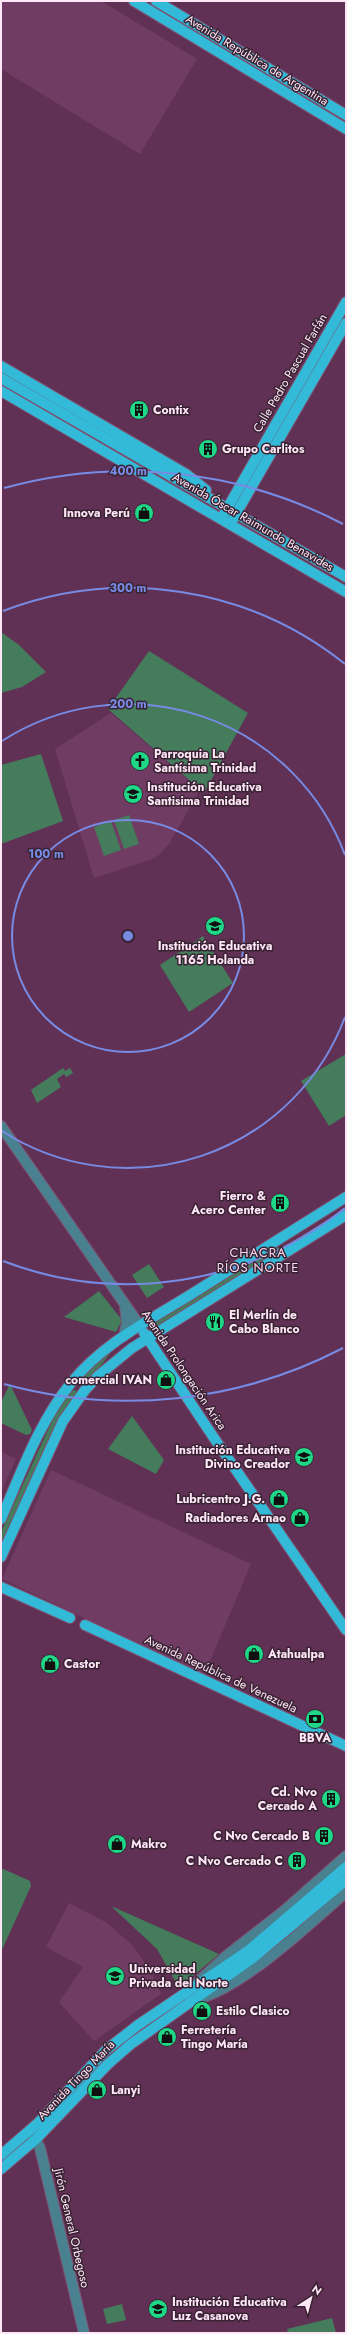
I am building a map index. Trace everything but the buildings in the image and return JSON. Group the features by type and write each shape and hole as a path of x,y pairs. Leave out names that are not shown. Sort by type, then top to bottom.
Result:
{"main road":[{"name":"Avenida República de Argentina","path":"134,1 346,129"},
{"name":"Avenida República de Argentina","path":"156,1 346,115"},
{"name":"Calle Pedro Pascual Farfán","path":"232,511 346,302"},
{"name":"Calle Pedro Pascual Farfán","path":"225,522 346,323"},
{"name":"Avenida Óscar Raimundo Benavides","path":"1,366 186,474 232,511"},
{"name":"Avenida Óscar Raimundo Benavides","path":"1,378 346,577"},
{"name":"Avenida Óscar Raimundo Benavides","path":"1,391 346,592"},
{"path":"1,1519 44,1424 72,1381 100,1354 124,1336 346,1197"},
{"path":"1,1557 55,1438 70,1411 85,1390 109,1366 148,1338 346,1215"},
{"name":"Avenida Prolongación Arica","path":"140,1326 214,1438 346,1630"},
{"path":"72,1381 85,1390"},
{"path":"1,1587 70,1618"},
{"name":"Avenida República de Venezuela","path":"85,1625 346,1746"},
{"name":"Avenida Tingo María","path":"1,2169 36,2139 86,2086 131,2044 253,1947 346,1867"},
{"name":"Avenida Tingo María","path":"1,2155 30,2130 77,2079 122,2037 191,1997 272,1944 346,1880"},
{"path":"77,2079 86,2086"}],"street":[{"name":"Avenida Prolongación Arica","path":"1,1126 140,1326"},
{"name":"Avenida Prolongación Arica","path":"123,1302 127,1322 124,1336"},
{"name":"Avenida Tingo María","path":"191,1997 219,1961 285,1910 346,1856"},
{"name":"Avenida Tingo María","path":"191,1997 212,1994 246,1974 346,1892"},
{"name":"Jirón General Orbegoso","path":"30,2130 36,2139 52,2197 84,2333"}],"shaded area":[{"path":"1,1 101,1 197,59 140,154 1,69"},
{"name":"Institución Educativa Santisima Trinidad","path":"111,713 200,790 169,844 159,855 150,860 94,878 55,749"},
{"path":"1,1452 16,1459 1,1492"},
{"path":"51,1470 251,1564 204,1675 2,1579"},
{"name":"Universidad Privada del Norte","path":"69,1903 107,1923 132,1945 150,1970 161,1994 94,2041 59,2002 83,1967 46,1947"}],"green space":[{"path":"1,632 19,645 46,672 22,687 1,693"},
{"path":"149,651 248,713 204,793 108,709"},
{"path":"41,754 63,821 1,844 1,765"},
{"path":"129,815 139,844 124,849 114,820"},
{"path":"111,821 121,850 104,856 94,827"},
{"path":"203,936 233,983 189,1012 160,965"},
{"path":"346,1054 346,1115 329,1126 301,1081"},
{"path":"63,1068 65,1071 70,1068 73,1073 66,1077 64,1074 57,1079 61,1087 37,1103 31,1090"},
{"path":"278,1247 279,1249 269,1259 149,1330 150,1326"},
{"path":"149,1264 164,1287 147,1298 132,1275"},
{"path":"99,1291 122,1320 116,1332 64,1317"},
{"path":"112,1351 89,1381 82,1382 83,1376"},
{"path":"10,1384 32,1430 30,1434 26,1435 1,1423 1,1402"},
{"path":"76,1390 76,1395 58,1423 1,1545 1,1532 53,1419 71,1391"},
{"path":"132,1416 164,1460 156,1474 108,1449"},
{"path":"1,1868 30,1881 31,1886 1,1952"},
{"path":"111,1906 219,1954 179,1988 157,1949"},
{"path":"122,2304 126,2320 107,2324 103,2309"},
{"path":"332,2318 336,2333 288,2333 287,2329"}],"place":[{"name":"Contix","path":"139,410"},
{"name":"Grupo Carlitos","path":"208,449"},
{"name":"Innova Perú","path":"144,513"},
{"name":"Parroquia La Santísima Trinidad","path":"140,761"},
{"name":"Institución Educativa Santisima Trinidad","path":"133,794"},
{"name":"Institución Educativa 1165 Holanda","path":"215,926"},
{"name":"Fierro & Acero Center","path":"280,1203"},
{"name":"El Merlín de Cabo Blanco","path":"215,1322"},
{"name":"comercial IVAN","path":"166,1380"},
{"name":"Institución Educativa Divino Creador","path":"304,1457"},
{"name":"Lubricentro J.G.","path":"279,1499"},
{"name":"Radiadores Arnao","path":"300,1518"},
{"name":"Atahualpa","path":"254,1654"},
{"name":"Castor","path":"50,1664"},
{"name":"BBVA","path":"315,1719"},
{"name":"Cd. Nvo Cercado A","path":"331,1799"},
{"name":"C Nvo Cercado B","path":"324,1836"},
{"name":"Makro","path":"117,1844"},
{"name":"C Nvo Cercado C","path":"297,1861"},
{"name":"Universidad Privada del Norte","path":"115,1976"},
{"name":"Estilo Clasico","path":"202,2011"},
{"name":"Ferretería Tingo María","path":"167,2037"},
{"name":"Lanyi","path":"97,2090"},
{"name":"Institución Educativa Luz Casanova","path":"158,2309"}],"district":[{"name":"CHACRA RÍOS NORTE","path":"258,1260"}]}
